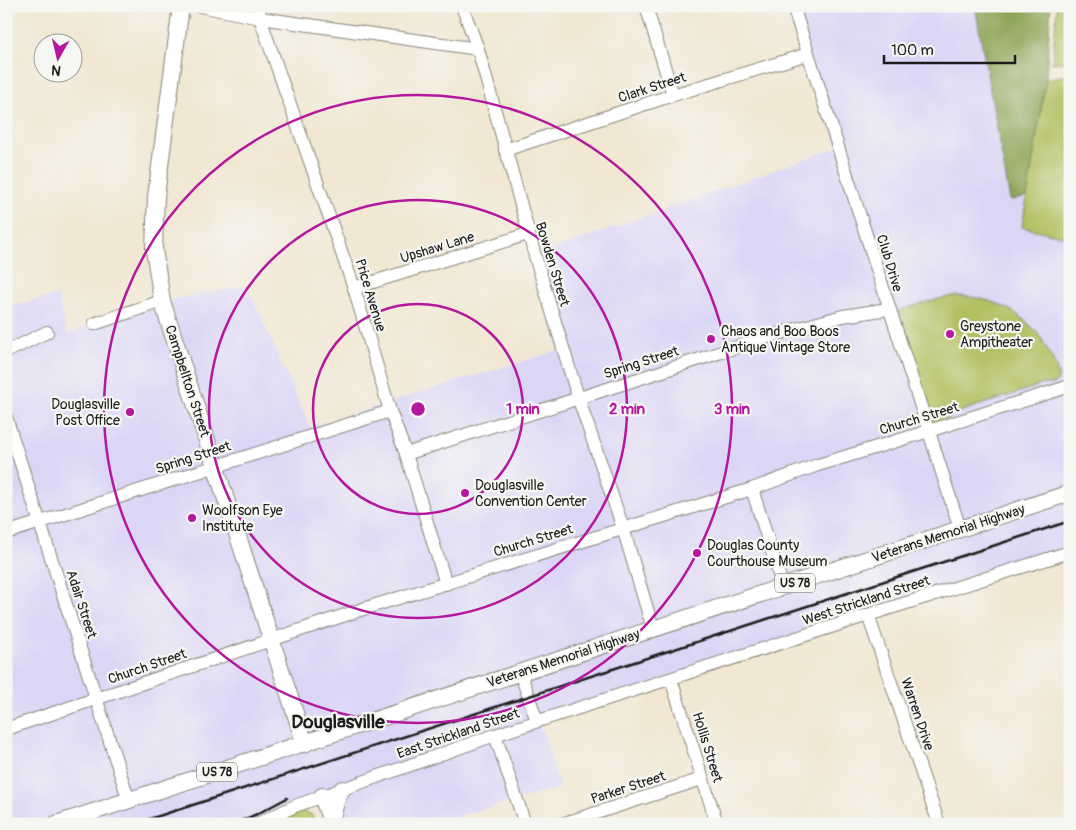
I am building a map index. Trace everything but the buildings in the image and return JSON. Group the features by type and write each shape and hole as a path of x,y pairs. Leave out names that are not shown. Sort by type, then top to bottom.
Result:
{"main road":[{"name":"Campbellton Street","path":"181,6 156,196 154,249 162,301 305,744"},
{"name":"Veterans Memorial Highway","path":"56,824 1070,493"},
{"path":"331,822 335,805 342,789"},
{"path":"322,796 331,822"}],"street":[{"path":"200,6 259,12 478,49"},
{"name":"Bowden Street","path":"462,6 478,49 528,234 578,397 623,528 653,629"},
{"path":"646,6 673,95"},
{"name":"Club Drive","path":"793,6 888,309 960,529"},
{"name":"Price Avenue","path":"259,12 354,288 390,411 406,454 446,584"},
{"name":"Clark Street","path":"505,150 673,95 808,54"},
{"name":"Upshaw Lane","path":"354,288 528,234"},
{"path":"94,324 162,301"},
{"name":"Spring Street","path":"406,454 774,335 843,316 888,309"},
{"path":"6,352 47,332"},
{"name":"Church Street","path":"6,729 272,639 752,489 815,466 1070,386"},
{"name":"Spring Street","path":"6,532 390,411"},
{"name":"Adair Street","path":"6,416 129,800"},
{"path":"752,489 783,586"},
{"name":"West Strickland Street","path":"671,679 1070,552"},
{"name":"Warren Drive","path":"868,615 939,824"},
{"path":"520,672 537,721"},
{"name":"East Strickland Street","path":"257,824 295,806 495,734 671,679"},
{"name":"Hollis Street","path":"671,679 717,824"},
{"path":"495,734 525,824"},
{"name":"Parker Street","path":"562,824 702,779"}],"shaded area":[{"path":"793,6 975,6 1010,200 1027,197 1022,227 1070,238 1070,552 539,721 560,788 458,816 460,824 345,824 337,801 286,805 250,824 6,824 6,307 57,295 67,334 162,301 247,286 310,427 559,350 535,256 838,147"}],"green space":[{"path":"975,6 1051,6 1046,78 1027,197 1010,201"},
{"path":"1057,6 1070,6 1070,62 1052,63"},
{"path":"1070,75 1070,238 1022,227 1046,78"},
{"path":"954,296 971,297 996,304 1012,311 1027,322 1038,334 1051,357 1057,370 1057,382 1044,384 953,414 951,417 935,423 931,421 926,411 928,407 903,325 898,322 896,316 901,310"},
{"path":"299,811 311,814 318,824 270,824"}],"railway":[{"path":"134,824 1070,521"},
{"path":"234,824 287,798"}],"place":[{"name":"Greystone Ampitheater","path":"950,334"},
{"name":"Chaos and Boo Boos Antique Vintage Store","path":"711,339"},
{"name":"Douglasville Post Office","path":"130,412"},
{"name":"Douglasville Convention Center","path":"465,493"},
{"name":"Woolfson Eye Institute","path":"192,518"},
{"name":"Douglas County Courthouse Museum","path":"697,553"}],"district":[{"name":"Douglasville","path":"338,721"}]}
